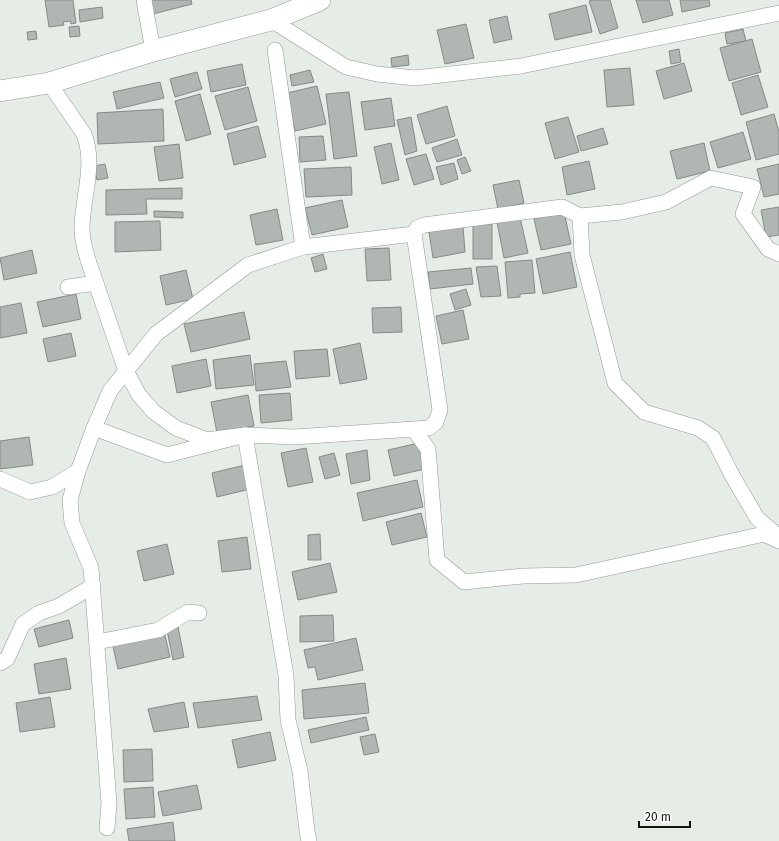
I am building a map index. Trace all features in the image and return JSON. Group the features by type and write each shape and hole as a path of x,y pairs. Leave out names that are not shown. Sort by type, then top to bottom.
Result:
{"main road":[{"path":"0,91 49,83 153,51 271,20 320,0"}],"street":[{"path":"144,0 153,51"},
{"path":"271,20 346,66 377,74 414,78 521,66 779,13"},
{"path":"275,50 303,247"},
{"path":"49,83 84,134 88,143 90,156 82,230 83,242 126,371 139,395 154,412 176,428 207,440 245,436 294,437 414,430 429,428 436,422 440,410 414,234 417,228 424,225 562,207 580,216 622,212 666,202 711,178 753,187 743,214 768,249 779,254"},
{"path":"580,216 582,255 615,383 644,412 698,428 713,438 733,478 757,518 779,537"},
{"path":"107,828 109,803 91,568 72,523 70,500 78,471 110,391 156,334 248,265 303,247 414,234"},
{"path":"68,287 96,283"},
{"path":"94,428 167,455 245,436"},
{"path":"414,430 428,449 437,560 464,582 523,576 576,575 764,534 779,541"},
{"path":"245,436 286,675 288,720 300,771 309,841"},
{"path":"0,479 30,492 52,487 78,471"},
{"path":"0,663 7,659 23,624 39,613 59,606 93,586"},
{"path":"97,642 158,630 188,612 199,614"}],"building":[{"path":"45,0 73,0 76,23 71,24 70,21 63,22 64,25 49,27"},
{"path":"149,0 191,0 192,4 153,14"},
{"path":"610,0 618,28 600,34 589,1"},
{"path":"636,0 669,0 673,15 643,23"},
{"path":"680,0 709,0 710,6 682,12"},
{"path":"586,5 592,32 555,40 549,14"},
{"path":"102,7 103,18 80,22 79,10"},
{"path":"507,16 512,39 494,43 489,20"},
{"path":"466,24 474,58 445,64 437,30"},
{"path":"79,26 80,36 70,37 69,27"},
{"path":"743,29 746,41 727,44 725,33"},
{"path":"36,31 37,39 28,40 27,32"},
{"path":"752,39 761,72 729,81 720,48"},
{"path":"679,49 681,62 671,64 669,51"},
{"path":"408,55 409,65 392,67 391,58"},
{"path":"684,63 692,91 664,99 656,71"},
{"path":"242,64 246,85 211,92 207,71"},
{"path":"630,68 634,105 607,107 604,70"},
{"path":"310,70 314,82 292,86 290,75"},
{"path":"197,72 202,89 175,97 170,79"},
{"path":"758,75 768,107 741,115 732,83"},
{"path":"160,82 164,98 117,109 113,92"},
{"path":"317,86 326,124 295,131 287,93"},
{"path":"248,87 257,121 225,130 215,96"},
{"path":"349,92 357,156 334,159 326,94"},
{"path":"200,94 211,134 186,141 175,101"},
{"path":"391,98 395,126 365,130 361,102"},
{"path":"447,106 455,136 426,144 417,115"},
{"path":"163,109 164,141 98,144 97,113"},
{"path":"774,114 779,132 779,154 756,160 746,122"},
{"path":"411,117 417,151 405,155 397,120"},
{"path":"568,117 579,152 555,159 545,123"},
{"path":"258,126 266,157 234,165 227,134"},
{"path":"603,128 608,144 581,151 577,136"},
{"path":"743,132 751,159 718,168 710,142"},
{"path":"323,136 326,160 300,162 299,137"},
{"path":"457,139 462,155 437,162 432,148"},
{"path":"391,143 399,180 382,184 374,147"},
{"path":"704,143 710,171 677,179 670,151"},
{"path":"179,144 183,178 159,181 154,147"},
{"path":"426,154 434,179 414,185 406,159"},
{"path":"465,157 471,171 462,174 457,160"},
{"path":"589,161 595,189 567,195 562,167"},
{"path":"454,163 458,179 441,185 436,167"},
{"path":"105,164 108,178 97,180 94,166"},
{"path":"779,164 779,194 764,197 757,169"},
{"path":"351,167 352,195 306,197 304,169"},
{"path":"519,180 524,203 498,209 493,185"},
{"path":"182,188 182,199 146,199 147,214 106,215 106,190"},
{"path":"342,200 348,227 312,235 305,208"},
{"path":"779,207 779,235 766,237 761,210"},
{"path":"277,209 283,240 256,245 250,215"},
{"path":"154,211 183,212 183,218 154,217"},
{"path":"564,212 571,244 541,250 534,219"},
{"path":"520,217 528,253 504,258 497,222"},
{"path":"160,221 161,250 115,252 115,222"},
{"path":"473,224 492,224 492,259 473,259"},
{"path":"463,226 465,252 433,258 429,232"},
{"path":"389,248 391,280 367,281 365,249"},
{"path":"32,250 37,273 4,280 0,258"},
{"path":"570,252 577,287 543,294 536,259"},
{"path":"323,254 327,269 315,272 311,258"},
{"path":"532,260 535,293 520,294 520,297 508,298 505,262"},
{"path":"497,266 501,296 481,297 476,267"},
{"path":"471,268 473,284 430,289 428,272"},
{"path":"186,270 193,299 166,305 160,276"},
{"path":"466,289 471,305 455,310 450,294"},
{"path":"76,294 81,319 43,327 37,302"},
{"path":"21,303 27,333 0,338 0,307"},
{"path":"401,307 402,332 373,333 372,308"},
{"path":"463,310 469,339 442,344 436,316"},
{"path":"244,312 250,339 191,352 184,324"},
{"path":"71,333 76,356 48,362 43,339"},
{"path":"360,343 367,379 340,384 333,349"},
{"path":"327,349 330,376 296,379 294,351"},
{"path":"250,355 254,385 216,389 213,360"},
{"path":"206,359 211,386 177,393 172,366"},
{"path":"286,361 291,387 256,391 254,364"},
{"path":"290,393 292,420 261,423 259,395"},
{"path":"248,395 254,426 217,433 211,402"},
{"path":"29,437 33,465 0,469 0,441"},
{"path":"419,443 425,469 394,476 388,450"},
{"path":"306,448 313,482 288,487 281,453"},
{"path":"367,450 370,480 351,484 346,454"},
{"path":"334,453 340,475 325,479 319,457"},
{"path":"245,465 250,489 217,497 212,473"},
{"path":"417,480 423,507 363,521 357,493"},
{"path":"421,513 427,537 392,545 386,522"},
{"path":"320,534 321,560 308,560 308,535"},
{"path":"247,537 251,569 222,572 218,541"},
{"path":"167,544 174,574 144,581 137,551"},
{"path":"330,563 337,592 298,600 292,572"},
{"path":"333,615 334,641 300,642 300,616"},
{"path":"69,620 73,638 39,647 34,629"},
{"path":"178,627 184,657 173,660 167,630"},
{"path":"164,631 170,657 118,669 112,642"},
{"path":"356,638 363,670 318,680 315,667 308,668 304,650"},
{"path":"66,658 71,689 39,694 34,664"},
{"path":"365,683 369,713 304,719 302,690"},
{"path":"257,696 262,720 198,728 193,703"},
{"path":"50,697 55,727 20,732 16,703"},
{"path":"184,702 189,727 154,732 148,709"},
{"path":"366,717 369,730 311,743 308,730"},
{"path":"270,732 276,760 238,768 232,740"},
{"path":"375,734 379,752 364,755 360,737"},
{"path":"152,749 153,781 124,782 123,750"},
{"path":"197,785 202,809 163,816 158,792"},
{"path":"153,787 155,817 126,819 124,789"},
{"path":"173,822 175,841 129,841 127,829"}]}
